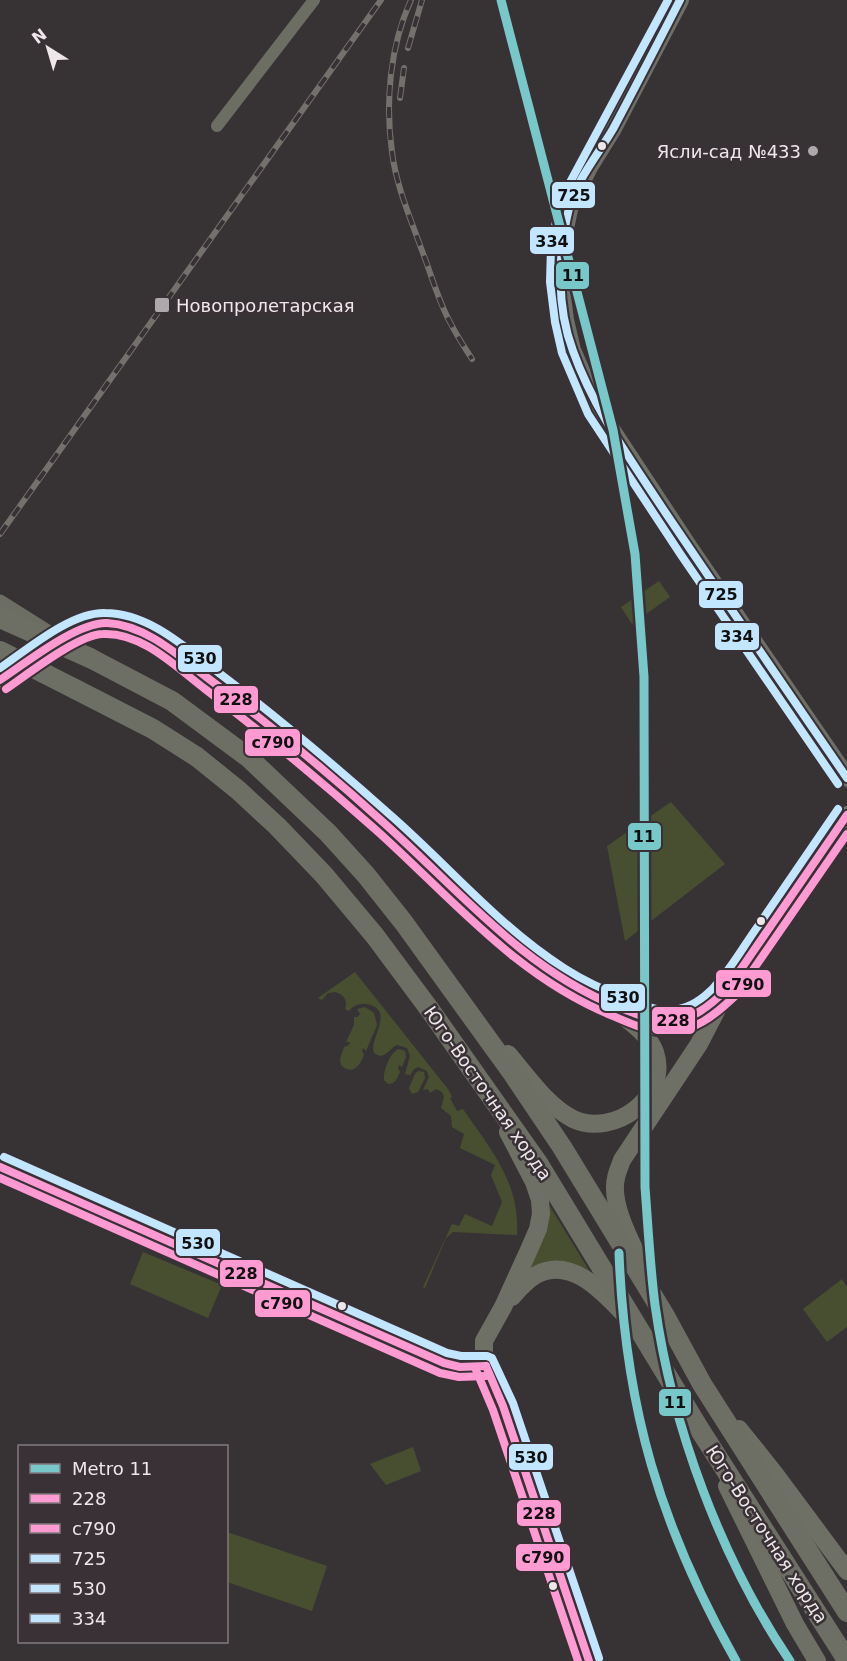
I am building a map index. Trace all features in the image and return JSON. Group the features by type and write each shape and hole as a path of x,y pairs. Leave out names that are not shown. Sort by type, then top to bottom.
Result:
{"main road":[{"path":"680,0 570,205 561,247 560,281 565,320 572,350 597,408 690,549 847,778"},
{"name":"Юго-Восточная хорда","path":"0,618 90,658 172,701 249,758 291,797 366,875 458,997 562,1147 665,1316 702,1384 847,1612"},
{"path":"0,680 81,627 107,623 135,630 169,649 323,769 403,840 506,939 566,984 609,1005 669,1022 695,1014 711,1004 728,988"},
{"name":"Юго-Восточная хорда","path":"0,651 153,729 197,757 277,826 324,875 375,936 538,1163 700,1430 847,1660"},
{"path":"665,1316 621,1215 616,1196 615,1179 622,1160 699,1044 728,988 847,815"},
{"path":"458,997 545,1097 562,1113 576,1120 596,1123 615,1122 640,1106 654,1082 656,1068 655,1053 640,1030 609,1005"},
{"path":"482,1082 534,1182 540,1200 541,1214 538,1229 484,1341 486,1366 506,1416 589,1661"},
{"path":"0,1167 444,1363 460,1367 486,1366"},
{"path":"502,1307 524,1284 537,1275 548,1270 562,1270 575,1273 603,1292 640,1331"},
{"path":"702,1384 775,1474 847,1571"},
{"path":"700,1430 790,1614 817,1661"}],"street":[{"path":"218,126 314,0"},
{"path":"0,602 90,658"},
{"path":"0,662 75,689"}],"green space":[{"path":"659,581 670,597 632,624 621,607"},
{"path":"671,802 725,864 625,941 607,846"},
{"path":"355,972 448,1089 457,1111 463,1109 502,1168 514,1199 517,1235 453,1232 446,1238 425,1288 423,1287 452,1224 459,1226 465,1214 492,1226 502,1202 491,1175 495,1165 460,1148 464,1134 452,1127 451,1116 441,1108 444,1097 442,1092 436,1089 430,1093 428,1089 423,1090 429,1077 427,1071 418,1067 410,1075 405,1074 410,1056 407,1048 397,1045 384,1055 374,1053 373,1047 381,1018 375,1007 361,1004 349,1011 345,1009 344,998 335,992 328,993 322,1000 318,998"},
{"path":"365,1007 374,1013 377,1025 366,1051 363,1048 364,1055 360,1063 349,1070 341,1065 340,1059 344,1047 350,1042 346,1042 354,1025 354,1017 360,1014 357,1009"},
{"path":"399,1049 405,1051 406,1057 402,1067 399,1065 400,1072 396,1080 388,1084 384,1080 386,1067 390,1058"},
{"path":"418,1071 424,1072 425,1078 418,1092 412,1094 409,1088"},
{"path":"546,1200 590,1272 528,1271"},
{"path":"143,1252 222,1285 208,1318 130,1284"},
{"path":"842,1279 847,1287 847,1327 827,1342 803,1309"},
{"path":"413,1447 421,1471 386,1485 370,1464"},
{"path":"228,1532 327,1566 312,1611 228,1582"}],"railway":[{"path":"0,534 381,0"},
{"path":"411,0 398,36 391,74 389,114 394,164 404,201 442,306 472,359"},
{"path":"408,48 422,0"},
{"path":"400,98 404,68"}],"metro line":[{"name":"11","path":"501,0 613,430 635,554 644,677 645,1187 653,1290 663,1351 687,1444 721,1536 742,1580 790,1661"},
{"name":"11","path":"619,1253 629,1363 651,1464 686,1562 736,1661"}],"transit line":[{"name":"334","path":"668,0 560,201 551,247 550,282 555,322 562,353 588,414 681,555 838,784"},
{"name":"725","path":"680,0 613,129 582,177 572,198 565,226 560,280 567,334 591,394 614,434 847,778"},
{"name":"530","path":"0,668 50,633 78,618 92,614 121,615 152,625 193,653 326,759 410,833 495,914 540,951 587,981 656,1009 671,1010 686,1007 713,988 735,961 838,809"},
{"name":"228","path":"0,680 67,636 95,624 121,625 149,636 254,713 320,767 522,950 552,972 584,991 630,1012 666,1021 684,1019 700,1011 728,988 847,815"},
{"name":"с790","path":"6,689 68,647 93,636 117,635 145,645 170,661 313,776 376,830 515,958 578,1000 632,1024 658,1031 676,1031 695,1026 712,1016 735,996 847,834"},
{"name":"530","path":"4,1157 447,1353 492,1358 513,1403 599,1658"},
{"name":"228","path":"0,1167 444,1363 460,1367 486,1366"},
{"name":"с790","path":"0,1178 440,1373 459,1377 486,1376"},
{"name":"228","path":"486,1366 503,1406 589,1661"},
{"name":"с790","path":"476,1370 493,1410 578,1661"}],"place":[{"name":"Ясли-сад №433","path":"813,151"},
{"name":"Новопролетарская","path":"162,305"}]}
